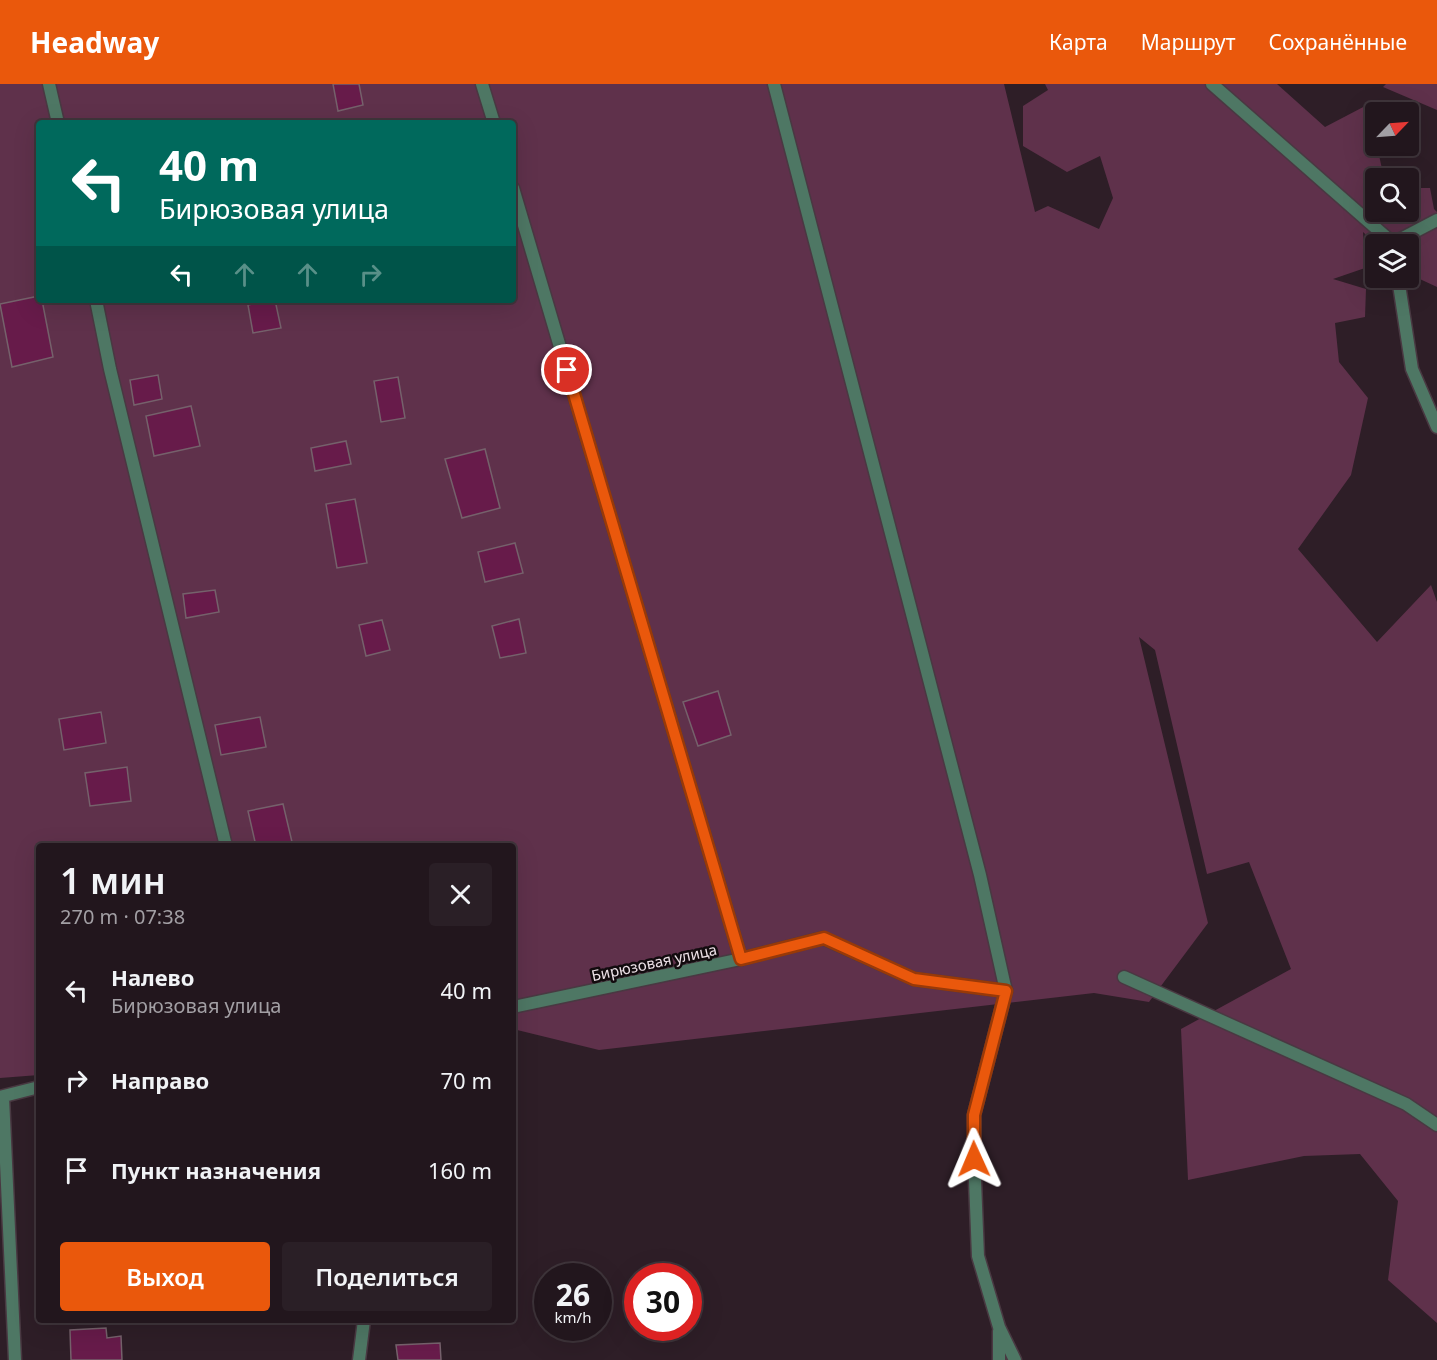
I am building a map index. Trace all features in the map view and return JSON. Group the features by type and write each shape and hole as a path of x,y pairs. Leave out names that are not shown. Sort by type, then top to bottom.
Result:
{"street":[{"path":"49,84 57,120"},
{"path":"482,84 493,120"},
{"path":"774,84 980,875 1006,991 974,1115 978,1256 999,1327 1015,1360"},
{"path":"1212,84 1383,234"},
{"path":"516,198 741,959"},
{"path":"1412,234 1437,220"},
{"path":"1400,288 1412,369 1437,427"},
{"path":"97,303 110,369 225,843"},
{"name":"Бирюзовая улица","path":"516,1006 741,959 824,938 914,979 1006,991"},
{"path":"1124,977 1406,1104 1437,1125"},
{"path":"15,1360 2,1097 36,1088"},
{"path":"359,1360 363,1323"},
{"path":"999,1327 999,1360"}],"shaded area":[{"path":"0,84 1004,84 1035,212 1048,206 1099,229 1113,198 1100,156 1067,172 1023,146 1023,106 1048,90 1045,84 1277,84 1325,127 1365,106 1365,156 1379,156 1382,168 1365,168 1365,222 1419,222 1419,188 1430,188 1434,209 1437,212 1437,287 1419,279 1419,234 1365,234 1363,232 1365,268 1333,279 1366,289 1365,317 1335,323 1339,362 1368,398 1351,475 1298,549 1377,642 1431,585 1437,602 1437,1323 1388,1280 1398,1201 1360,1154 1304,1156 1188,1180 1181,1029 1291,969 1249,862 1207,874 1155,650 1139,637 1208,923 1149,1002 1094,993 599,1050 516,1030 516,843 36,843 36,1075 0,1078"},
{"path":"1386,84 1437,84 1437,110 1419,102 1383,87"}],"building":[{"path":"333,84 359,84 363,105 338,111"},
{"path":"36,297 36,303 43,303 53,357 12,367 0,304"},
{"path":"276,303 281,328 253,333 248,305"},
{"path":"158,375 162,399 134,405 130,380"},
{"path":"398,377 405,418 381,422 374,381"},
{"path":"191,406 200,446 154,456 146,416"},
{"path":"346,441 351,464 315,471 311,448"},
{"path":"485,449 500,508 462,518 445,459"},
{"path":"355,499 367,563 337,568 326,504"},
{"path":"515,543 523,573 485,582 478,552"},
{"path":"215,590 219,612 186,618 183,594"},
{"path":"519,619 526,653 500,658 492,626"},
{"path":"382,620 390,650 366,656 359,625"},
{"path":"718,691 731,735 698,746 683,702"},
{"path":"101,712 106,743 64,750 59,719"},
{"path":"260,717 266,747 221,755 215,725"},
{"path":"127,767 131,801 90,806 85,773"},
{"path":"283,804 292,842 255,843 248,811"},
{"path":"106,1328 107,1338 121,1336 122,1360 71,1360 70,1330"},
{"path":"440,1343 441,1360 398,1360 396,1345"}],"route":[{"path":"567,370 741,959 824,938 914,979 1006,991 974,1115 974,1159"}]}
